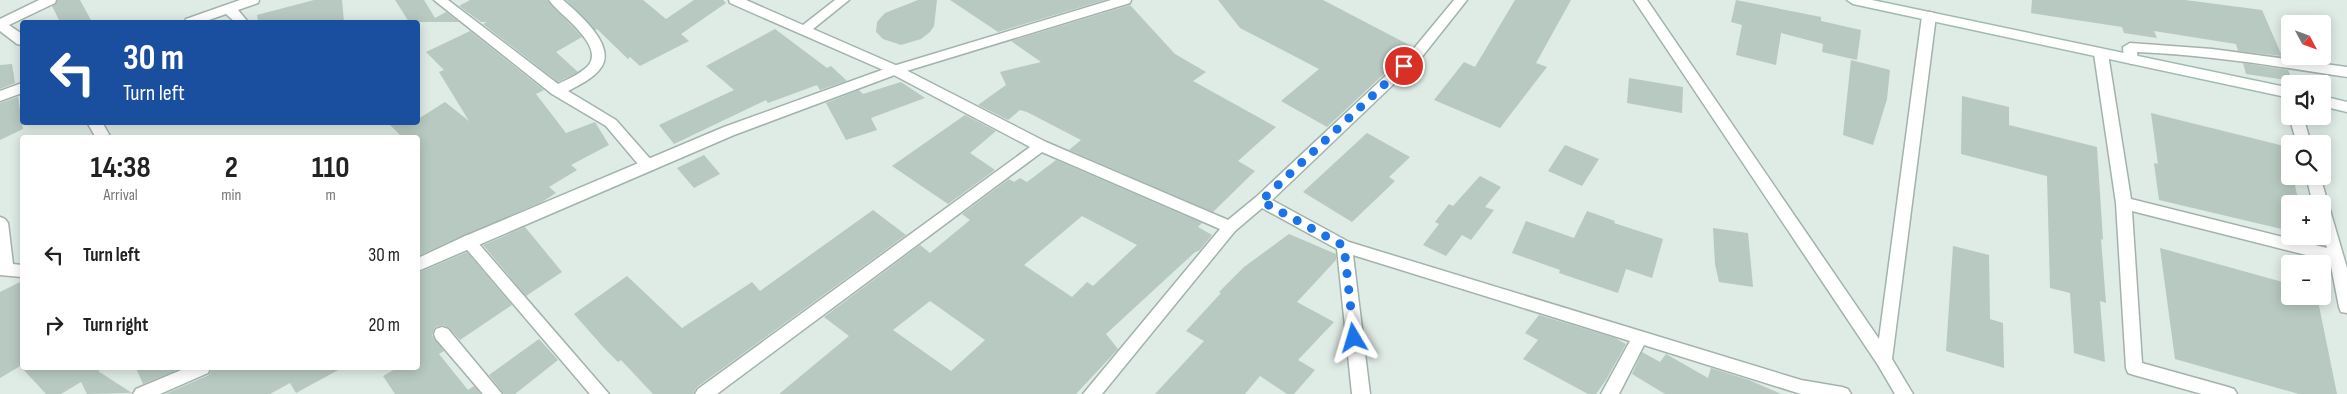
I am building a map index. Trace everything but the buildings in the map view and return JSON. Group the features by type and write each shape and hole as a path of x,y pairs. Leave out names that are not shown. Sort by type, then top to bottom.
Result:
{"street":[{"path":"0,25 50,0"},
{"path":"196,20 253,0"},
{"path":"440,0 557,91 577,101 611,123 648,166"},
{"path":"555,0 589,32 599,52 598,63 588,73 557,91"},
{"path":"735,0 895,70 1041,146 1230,227"},
{"path":"804,30 843,0"},
{"path":"420,264 468,241 729,131 895,70 1125,0"},
{"path":"1092,394 1230,227 1261,201 1416,55 1461,0"},
{"path":"1640,0 1884,360 1904,394"},
{"path":"1853,0 2281,92"},
{"path":"228,8 240,20"},
{"path":"1884,360 1929,16"},
{"path":"0,25 20,39"},
{"path":"2131,60 2130,47 2214,54 2347,72"},
{"path":"2101,54 2124,203 2134,368 2228,394"},
{"path":"0,96 20,89"},
{"path":"2331,103 2347,107"},
{"path":"704,394 1041,146"},
{"path":"1261,201 1344,246 1640,337 1799,390 1842,394"},
{"path":"2124,203 2337,257"},
{"path":"0,223 3,269 20,271"},
{"path":"2331,237 2347,307"},
{"path":"468,241 600,394"},
{"path":"1344,246 1361,394"},
{"path":"442,334 494,394"},
{"path":"1610,394 1640,337"},
{"path":"146,393 198,370"}],"route":[{"path":"1354,338 1344,246 1261,201 1404,66"}]}
